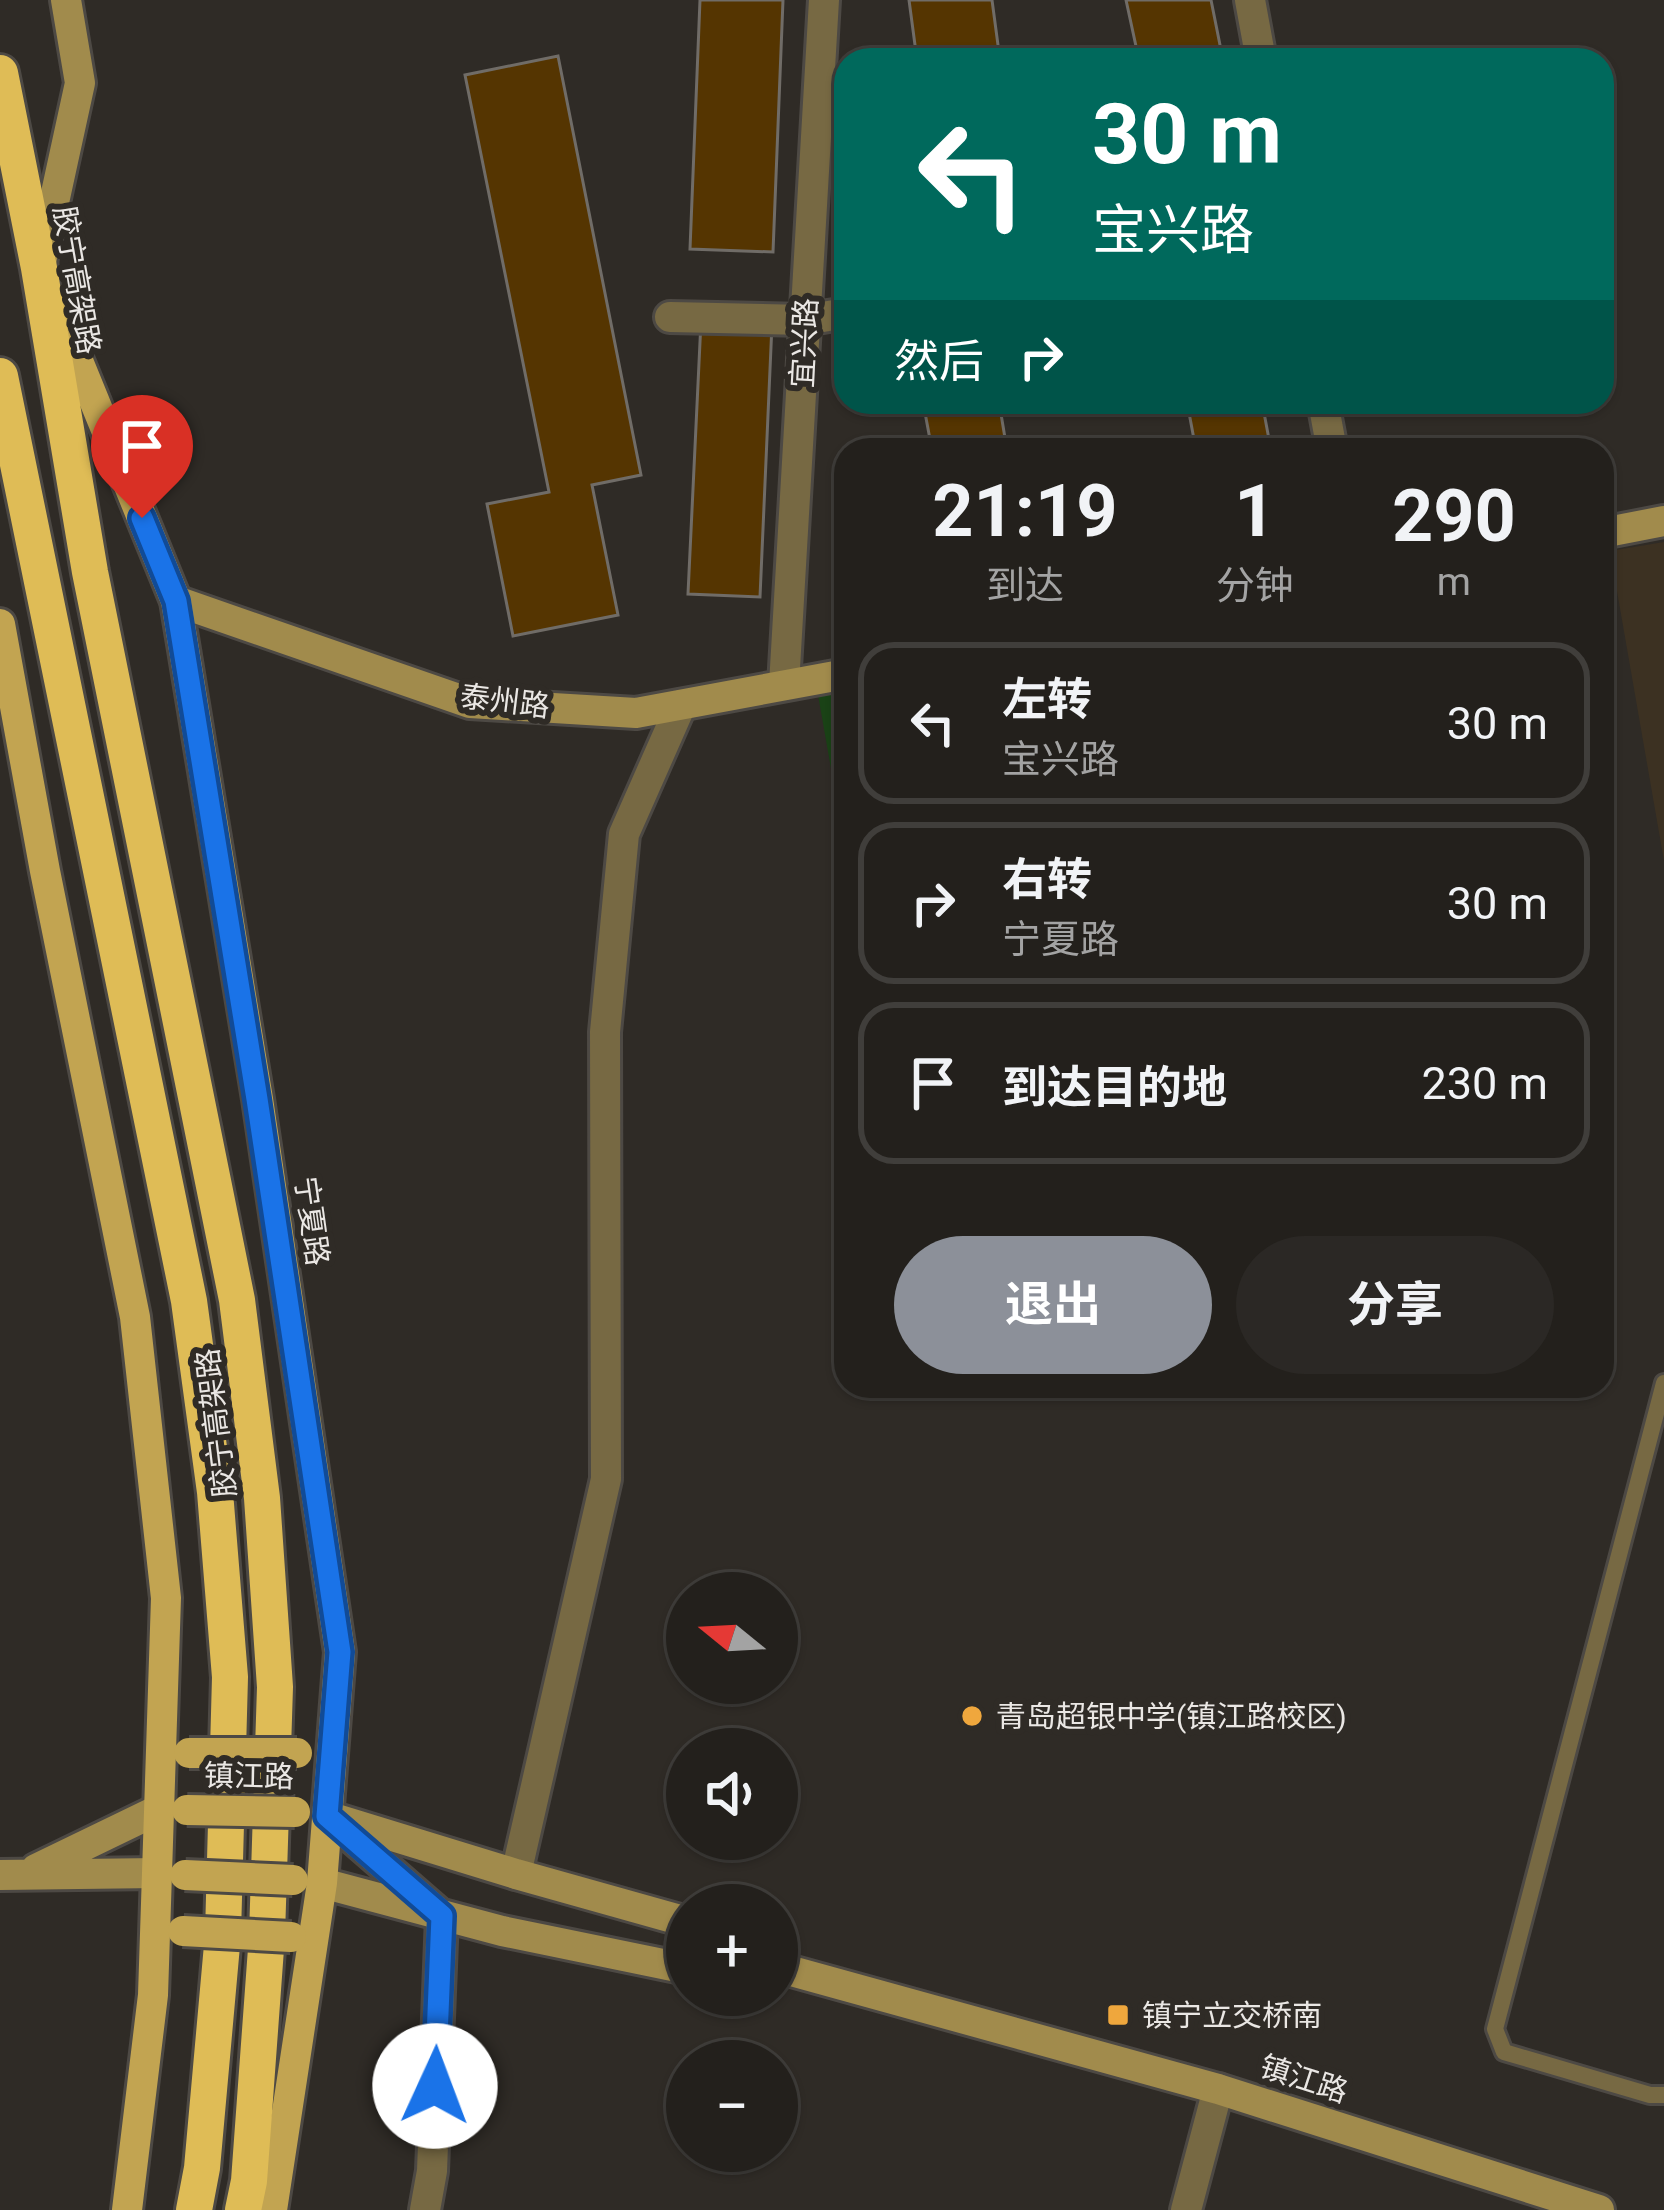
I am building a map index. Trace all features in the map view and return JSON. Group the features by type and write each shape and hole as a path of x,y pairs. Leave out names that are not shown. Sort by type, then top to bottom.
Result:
{"highway":[{"name":"胶宁高架路","path":"0,73 39,268 90,572 237,1300 262,1498 275,1687 267,1935 243,2210"},
{"name":"胶宁高架路","path":"0,376 189,1301 215,1492 230,1677 224,1934 194,2210"}],"main road":[{"name":"宁夏路","path":"39,268 176,601 261,1122 340,1652 327,1816 307,1881 310,1964 272,2210"},
{"path":"0,624 135,1318 166,1598 162,1720 173,1810 171,1874 155,1957 127,2210"},
{"path":"162,1720 189,1753 297,1753 334,1721"},
{"name":"镇江路","path":"173,1810 327,1816"},
{"name":"镇江路","path":"171,1874 307,1881"},
{"path":"155,1957 183,1931 291,1937 310,1964"}],"street":[{"path":"39,268 80,83 66,0"},
{"name":"宜兴路","path":"784,686 824,0"},
{"path":"1250,0 1259,48"},
{"path":"670,317 806,320 834,315"},
{"path":"1614,531 1664,521"},
{"name":"泰州路","path":"176,601 470,703 636,713 834,676"},
{"path":"516,1874 606,1479 605,1032 624,834 681,705"},
{"name":"镇江路","path":"12,1875 173,1810"},
{"path":"327,1816 442,1916 432,2170 425,2210"},
{"name":"镇江路","path":"327,1816 666,1916"},
{"name":"镇江路","path":"12,1875 171,1874"},
{"name":"镇江路","path":"307,1881 502,1931 666,1965"},
{"name":"镇江路","path":"798,1972 1217,2089 1599,2210"},
{"path":"1186,2210 1217,2089"}],"lane":[{"path":"1664,1383 1495,2029 1504,2052 1664,2095"}],"shaded area":[{"path":"1664,542 1664,861 1614,574 1614,550"}],"green space":[{"path":"834,692 834,785 818,695"}],"building":[{"path":"700,0 783,0 773,252 690,249"},
{"path":"909,0 992,0 998,48 915,48"},
{"path":"1126,0 1211,0 1221,48 1136,48"},
{"path":"558,56 641,475 592,485 618,615 513,636 487,504 549,492 465,75"},
{"path":"701,321 772,324 760,597 688,594"},
{"path":"925,414 1001,414 1005,438 930,438"},
{"path":"1189,414 1264,414 1269,438 1194,438"}],"place":[{"name":"青岛超银中学(镇江路校区)","path":"972,1716"},
{"name":"镇宁立交桥南","path":"1118,2015"}],"route":[{"path":"142,518 176,601 340,1652 327,1816 442,1916 435,2086"}]}
